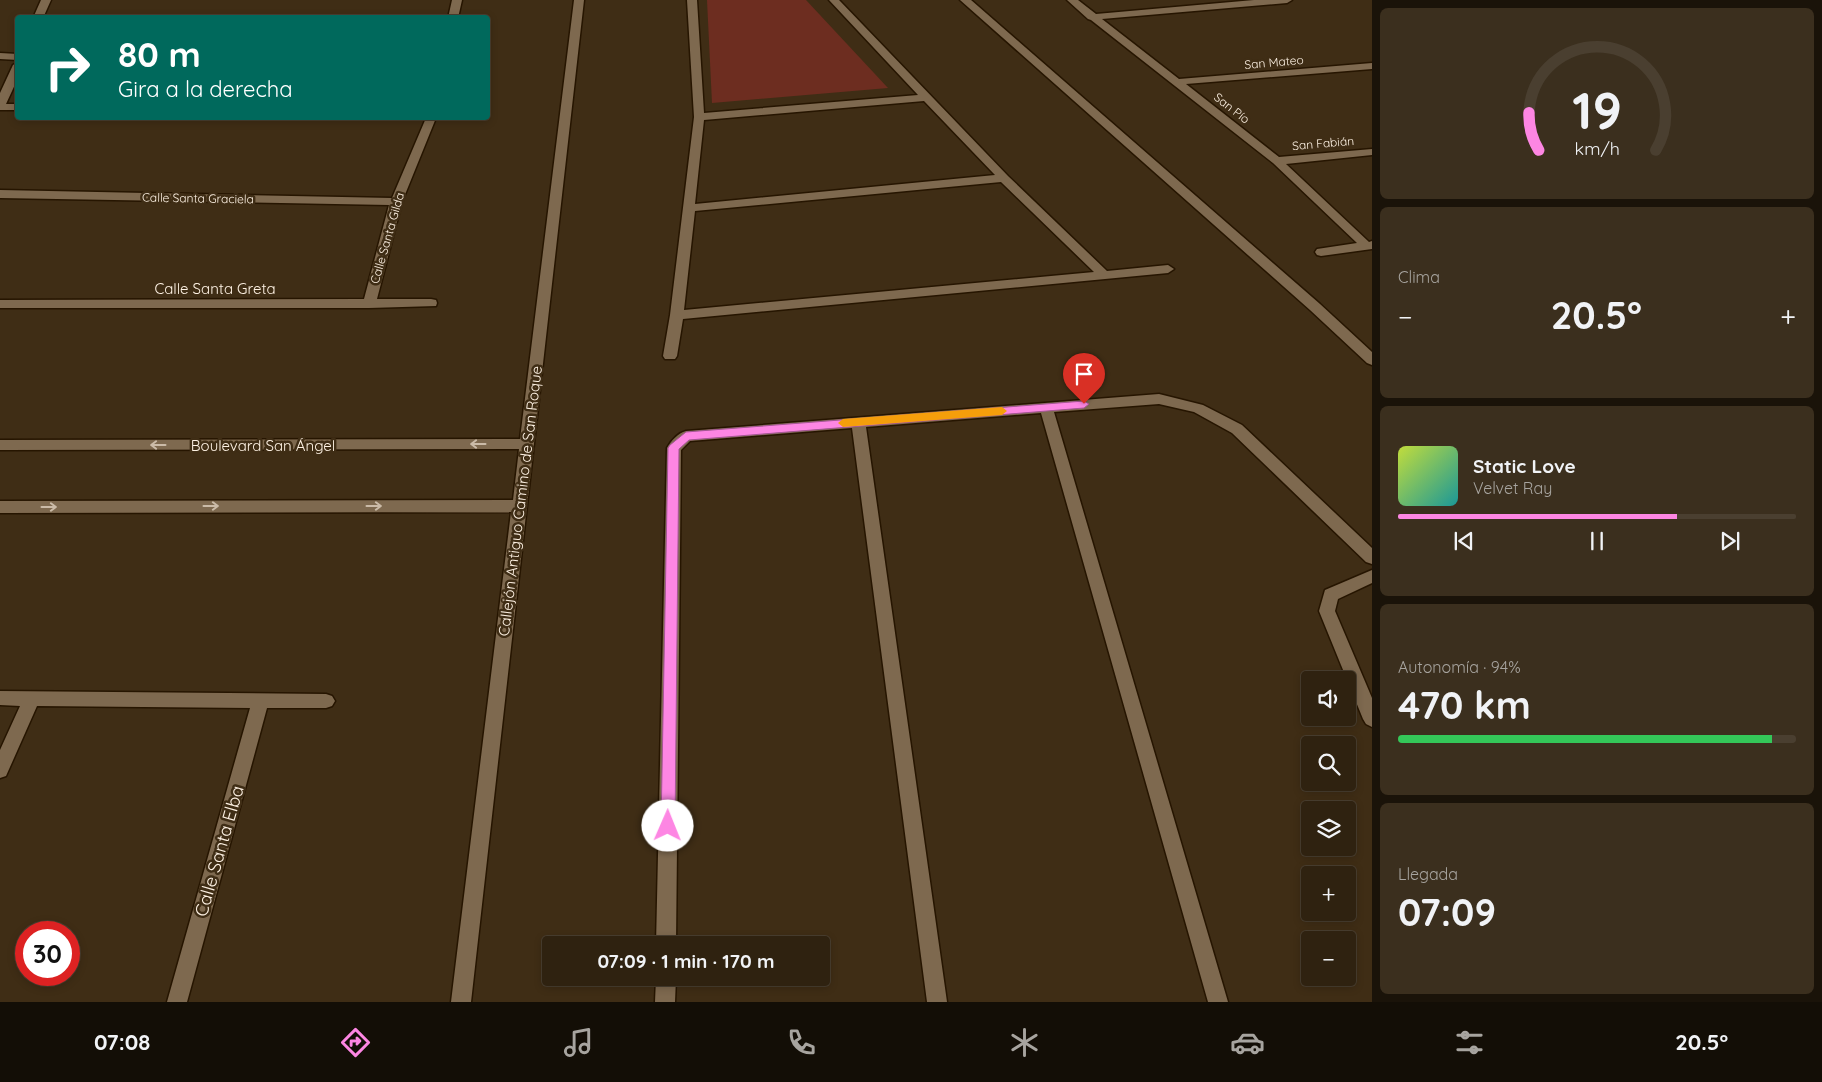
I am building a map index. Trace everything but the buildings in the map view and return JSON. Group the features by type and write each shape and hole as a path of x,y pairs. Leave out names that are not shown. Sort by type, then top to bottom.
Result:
{"street":[{"path":"39,15 46,0"},
{"path":"454,15 457,0"},
{"name":"Callejón Antiguo Camino de San Roque","path":"461,1002 579,0"},
{"path":"670,356 677,315 699,117 692,0"},
{"path":"834,0 1004,178 1103,274"},
{"path":"964,0 1315,307 1372,360"},
{"name":"San Pío","path":"1072,0 1091,17 1277,161 1370,245"},
{"path":"1091,17 1177,5 1287,0"},
{"path":"0,56 15,56"},
{"name":"San Mateo","path":"1177,82 1372,66"},
{"path":"15,68 6,78 0,106 15,107"},
{"path":"699,117 928,98"},
{"name":"Calle Santa Gilda","path":"369,304 396,202 430,120"},
{"name":"San Fabián","path":"1277,161 1372,152"},
{"path":"688,208 1004,178"},
{"name":"Calle Santa Graciela","path":"0,194 396,202"},
{"path":"1321,252 1370,245"},
{"path":"677,315 1168,269"},
{"name":"Calle Santa Greta","path":"0,304 431,303"},
{"path":"666,936 674,448 686,436 1159,399 1198,408 1237,429 1372,558"},
{"path":"1046,407 1218,1002"},
{"path":"858,422 937,1002"},
{"name":"Boulevard San Ángel","path":"0,445 527,444"},
{"path":"0,507 519,506"},
{"path":"1372,576 1331,595 1327,611 1372,719"},
{"path":"0,698 326,701"},
{"path":"0,770 32,698"},
{"name":"Calle Santa Elba","path":"177,1002 261,700"},
{"path":"666,986 666,1002"}],"shaded area":[{"path":"707,0 806,0 888,88 712,103"}],"slow traffic":[{"path":"843,423 1002,411"}],"route":[{"path":"668,826 674,448 686,436 1084,404"}]}
